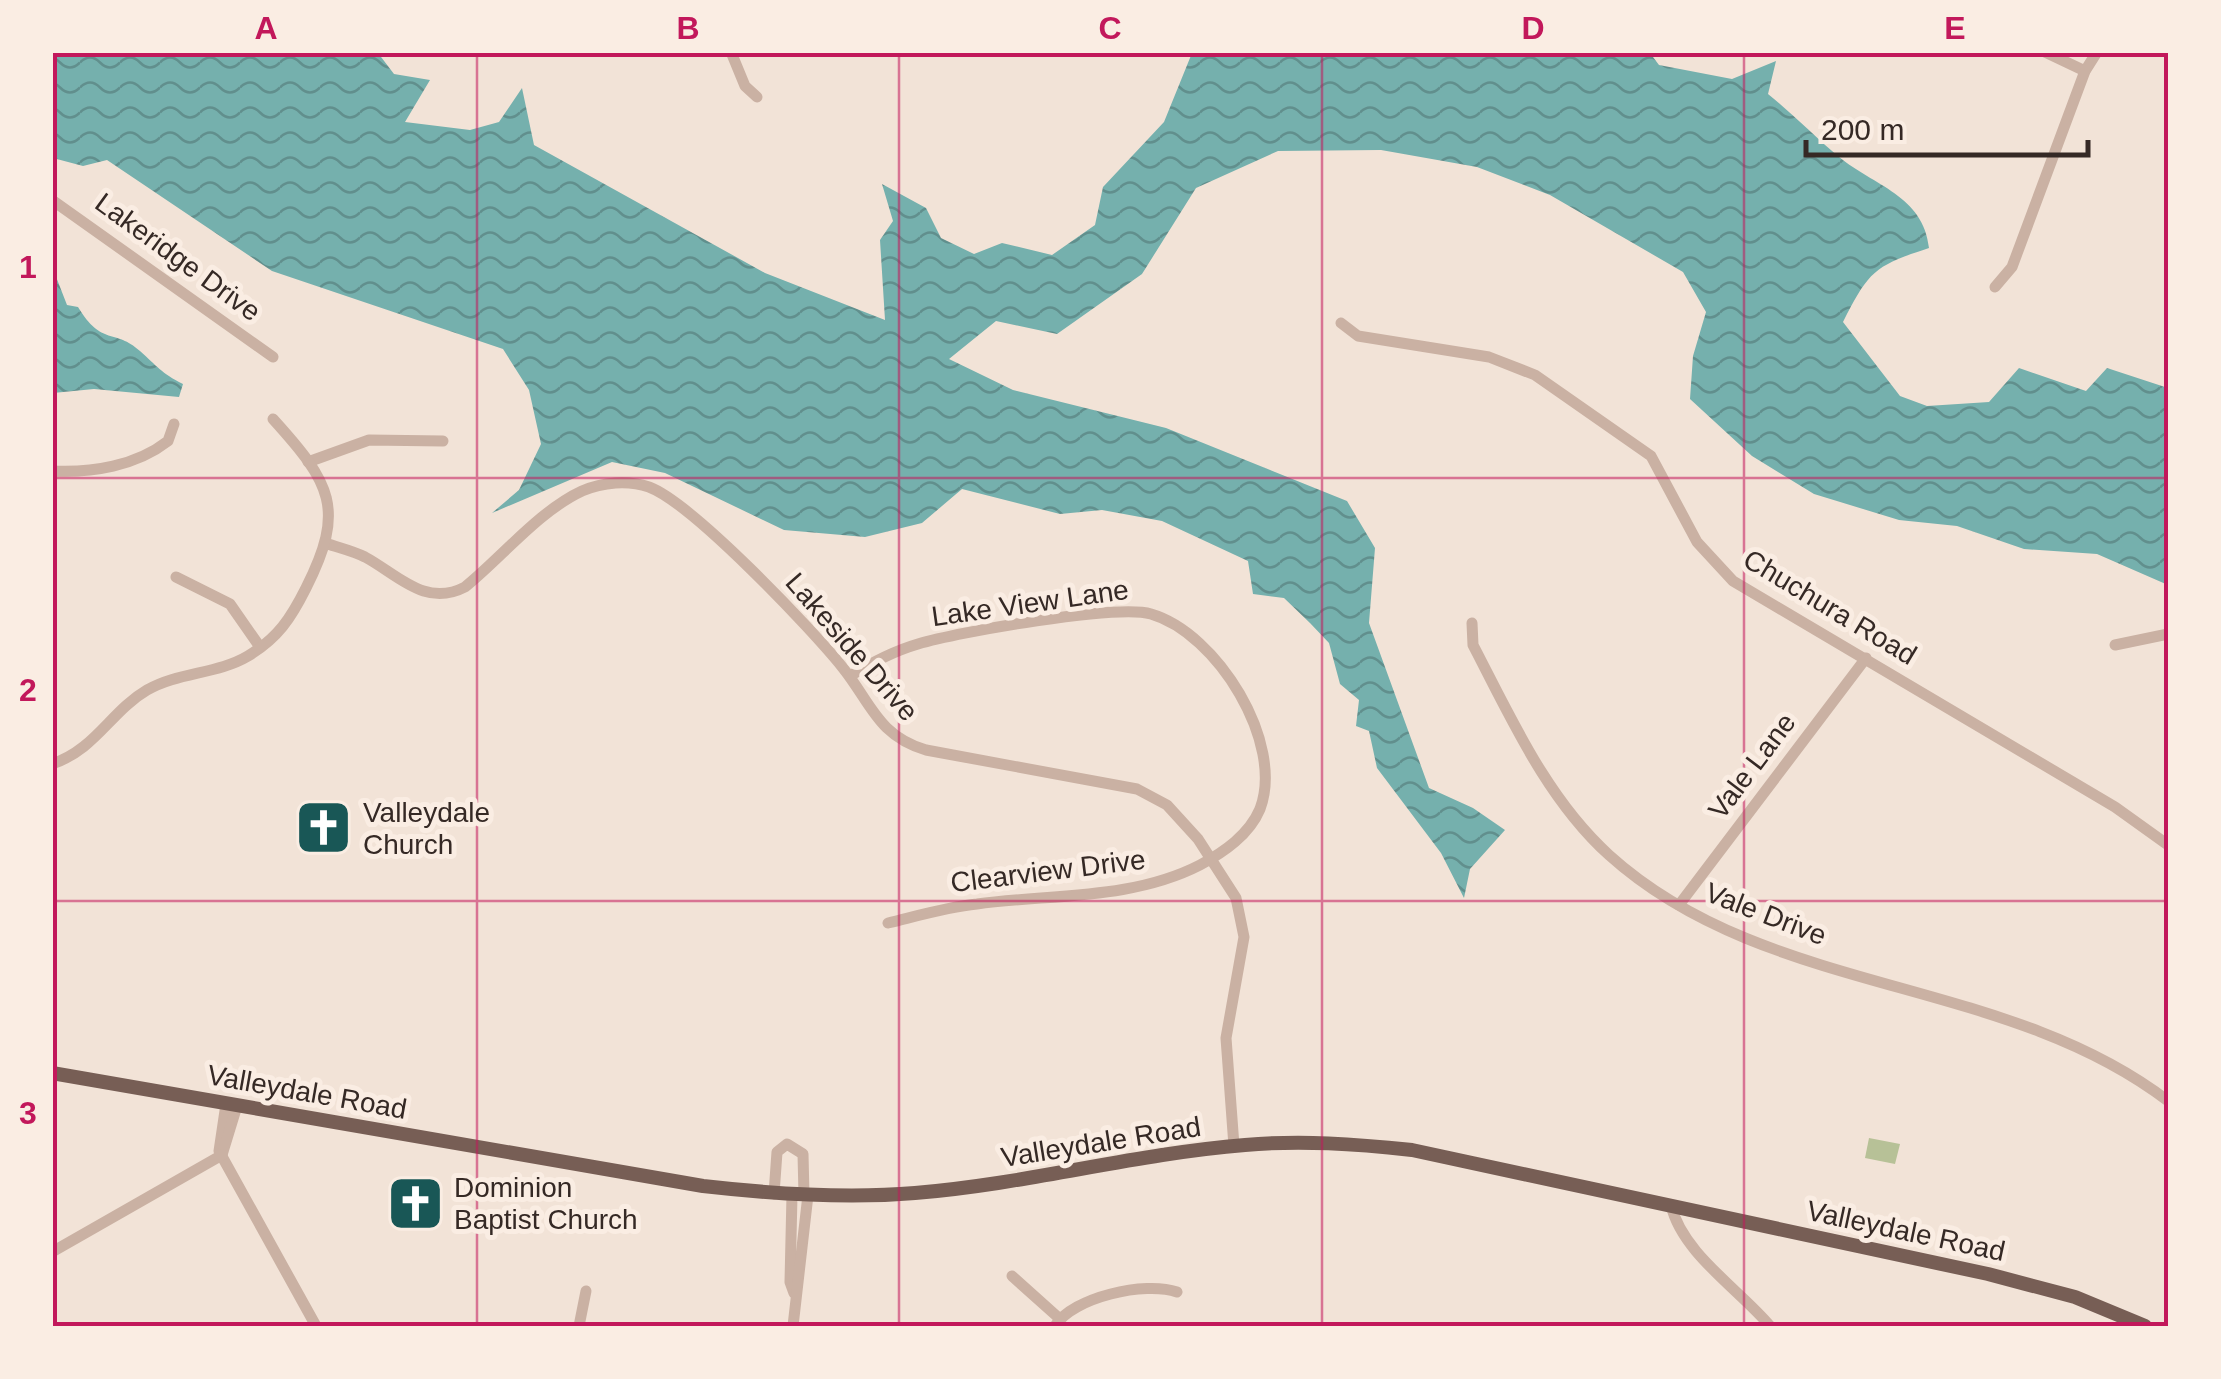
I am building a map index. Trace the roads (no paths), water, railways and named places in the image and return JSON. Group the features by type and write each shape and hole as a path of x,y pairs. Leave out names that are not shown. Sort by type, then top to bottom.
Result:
{"main road":[{"name":"Valleydale Road","path":"52,1074 703,1186 774,1194 970,1188 1234,1146 1328,1143 1412,1150 2040,1287 2144,1326"}],"street":[{"path":"731,52 744,86 757,97"},
{"path":"2045,52 2085,70"},
{"path":"1995,287 2012,266 2085,70 2098,52"},
{"name":"Lakeridge Drive","path":"52,200 273,357"},
{"name":"Chuchura Road","path":"1341,323 1358,336 1489,357 1535,374 1651,456 1696,542 1733,581 2168,844"},
{"path":"52,764 92,742 134,698 149,688 238,661 291,618 328,544 328,504 308,462 274,419"},
{"path":"52,471 87,471 132,460 168,440 174,424"},
{"path":"308,462 369,440 443,441"},
{"name":"Lakeside Drive","path":"328,544 365,557 416,589 448,593 464,587 579,493 612,483 643,486 689,514 813,632 850,676 874,718 902,742 1137,789 1168,805 1212,858 1236,898 1244,937 1226,1038 1234,1146"},
{"path":"176,577 230,604 260,647"},
{"name":"Lake View Lane","path":"850,676 920,643 1055,620 1142,612 1184,628 1224,664 1264,761 1264,795 1255,818 1234,843 1212,858"},
{"name":"Vale Drive","path":"1472,623 1473,645 1566,807 1609,855 1678,905 1720,929 1775,949 2039,1028 2104,1058 2168,1101"},
{"path":"2115,645 2168,634"},
{"name":"Vale Lane","path":"1678,905 1866,658"},
{"name":"Clearview Drive","path":"888,923 974,904 1148,885 1212,858"},
{"path":"231,1105 218,1145 316,1326"},
{"path":"774,1194 778,1152 787,1144 803,1154 793,1326"},
{"path":"52,1252 222,1155"},
{"path":"1671,1205 1685,1235 1770,1326"},
{"path":"1012,1276 1057,1323 1076,1304 1095,1298 1166,1289 1177,1292"},
{"path":"578,1326 586,1291"}],"water":[{"path":"53,52 378,53 394,74 430,80 405,122 470,130 499,122 522,88 534,145 765,273 885,320 880,240 893,221 882,184 926,208 941,238 974,254 1002,243 1052,255 1095,225 1103,187 1164,122 1192,53 1650,53 1659,65 1732,79 1776,61 1768,94 1839,157 1907,204 1925,230 1929,248 1875,273 1843,322 1900,396 1927,406 1989,402 2019,368 2086,391 2107,368 2168,388 2168,585 2097,554 2024,549 1957,526 1899,520 1814,494 1752,456 1690,399 1693,356 1706,312 1683,272 1550,195 1477,167 1381,150 1278,151 1196,188 1142,274 1057,334 996,321 949,359 1013,390 1166,428 1347,501 1375,548 1369,623 1429,788 1473,808 1505,830 1470,869 1464,898 1441,853 1377,768 1369,731 1356,726 1359,700 1340,684 1329,643 1284,598 1253,594 1248,561 1162,521 1102,510 1060,514 962,489 922,523 865,537 784,530 665,473 612,462 492,513 519,490 541,444 529,390 503,349 272,271 107,160 83,166 53,158"},
{"path":"53,269 67,305 78,307 94,328 131,344 183,384 179,397 94,389 53,393"}],"place":[{"name":"Valleydale Church","path":"324,828"},
{"name":"Dominion Baptist Church","path":"415,1203"}]}
